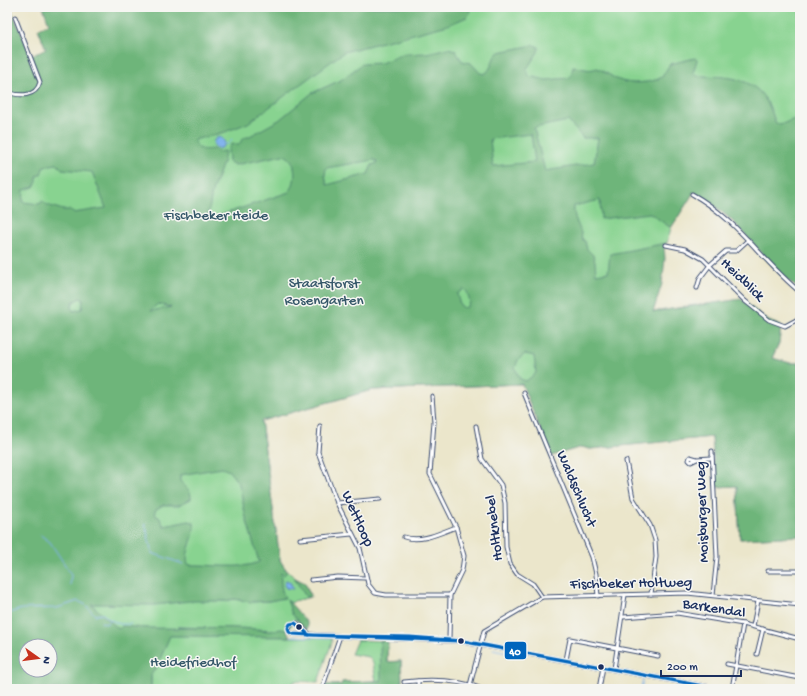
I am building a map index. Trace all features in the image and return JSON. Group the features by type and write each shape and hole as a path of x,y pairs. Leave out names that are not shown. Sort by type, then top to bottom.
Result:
{"street":[{"path":"7,92 18,95 28,94 36,90 40,82 15,17"},
{"path":"692,194 710,204 727,218 780,275 800,292"},
{"path":"697,288 699,279 710,265 725,252 736,251 748,240"},
{"name":"Heidblick","path":"666,246 685,249 710,265 745,300 769,320 785,326 800,318"},
{"name":"Waldschlucht","path":"524,393 592,557 596,574 598,596"},
{"path":"432,396 434,422 430,474 456,527 464,556 462,570 450,595 449,640"},
{"name":"Wettloop","path":"320,426 318,452 337,503 360,548 365,578 371,590 380,595 450,595"},
{"name":"Holtknebel","path":"476,426 482,459 501,485 505,503 506,547 510,564 514,571 533,584 542,597"},
{"name":"Moisburger Weg","path":"712,451 711,458 717,557 714,595"},
{"path":"697,459 711,458"},
{"path":"626,461 633,498 650,525 655,540 656,556 651,594"},
{"path":"337,503 380,499"},
{"path":"404,537 410,540 419,539 456,527"},
{"path":"300,539 352,534"},
{"path":"768,571 800,571"},
{"path":"311,580 338,577 365,578"},
{"name":"Fischbeker Holtweg","path":"469,689 484,631 542,597 651,594 714,595 800,605"},
{"path":"614,669 623,617 625,595"},
{"path":"753,626 758,601"},
{"name":"Barkendal","path":"623,617 677,614 753,626 800,639"},
{"path":"310,635 296,623 289,626 289,631 291,634 310,635 449,640 480,644 719,689"},
{"path":"732,689 743,624"},
{"path":"757,654 763,629"},
{"path":"322,689 340,636"},
{"path":"566,660 570,639 658,656"},
{"path":"727,664 800,678"},
{"path":"599,689 604,667"},
{"path":"418,680 418,689"},
{"path":"404,682 418,680 443,680 471,684 482,689"}],"green space":[{"name":"Staatsforst Rosengarten","path":"7,7 10,7 31,56 46,49 38,29 49,24 43,7 469,7 470,13 467,17 448,25 344,52 248,123 225,132 194,140 195,144 201,149 214,149 218,152 225,151 223,163 211,197 207,215 209,219 289,192 294,183 294,166 288,157 283,155 235,165 229,162 228,150 231,144 239,145 245,137 248,137 279,120 312,93 341,80 362,64 381,63 403,54 427,53 448,48 455,50 462,61 471,63 480,73 484,74 489,70 496,54 499,52 534,45 539,47 538,52 526,70 529,76 546,80 569,78 573,67 588,69 597,68 623,82 635,83 658,79 662,77 670,64 695,58 697,60 693,73 696,76 724,77 746,82 756,88 763,96 770,107 775,122 780,125 794,119 800,121 800,290 780,274 732,220 710,202 694,192 671,228 650,213 601,219 600,200 574,206 574,211 582,239 585,241 587,249 593,255 596,274 608,272 610,254 667,243 664,245 665,259 662,284 653,312 741,299 769,321 781,326 779,343 772,358 790,363 800,363 800,536 740,539 737,486 715,487 712,437 590,449 582,447 551,456 522,384 372,390 261,421 280,560 287,572 284,575 281,573 281,582 285,598 251,602 234,599 225,601 190,601 154,605 91,604 119,629 122,626 140,628 215,627 270,631 281,629 287,630 290,637 170,636 157,666 151,675 151,689 7,689","holes":["568,121 583,138 598,138 594,163 545,171 534,128","531,134 535,162 493,166 490,139","374,160 377,161 377,163 372,165 368,174 327,185 325,175 326,168","57,164 62,169 92,172 106,208 73,213 70,210 63,210 47,205 43,201 39,204 23,202 24,190 34,187 37,181 37,176 41,174 44,166","464,289 467,292 470,302 467,307 464,308 460,305 457,294","80,298 83,299 82,309 73,311 73,302","158,304 171,307 151,311","525,354 534,356 536,373 526,381 520,379 515,368 518,360","222,468 229,471 239,484 246,518 259,562 244,566 189,565 187,556 194,533 194,523 189,521 164,526 159,517 156,516 155,510 163,505 179,505 191,499 189,491 180,481 180,475"]},
{"name":"Staatsforst Rosengarten","path":"71,7 800,7 800,290 737,225 694,192 671,228 667,243 664,245 662,279 653,312 695,305 769,321 781,326 779,343 772,358 790,363 800,363 800,536 740,539 737,486 715,487 712,437 590,449 582,447 551,456 522,384 372,390 261,421 280,560 290,574 305,583 311,597 294,601 292,603 287,600 292,614 307,630 296,620 287,630 178,627 290,637 331,637 332,642 318,682 294,681 293,689 151,689 151,675 7,689 7,615 81,596 42,539 7,66 62,43","holes":["282,598 269,601 251,602 234,599","234,599 225,601 192,600"]},
{"path":"294,578 305,583 311,597 306,597"},
{"path":"287,600 307,623 307,630 292,614"},
{"path":"357,640 388,641 387,662 401,661 402,684 400,689 325,685 341,685 342,682 376,681 373,663 369,657 351,654"},
{"path":"380,641 388,641 387,662 401,661 402,684 400,689 323,689 325,685 341,685 342,682 381,681"}],"water":[{"path":"217,138 221,138 223,139 223,147 217,148 214,145 214,141"},
{"path":"286,580 290,582 293,589 286,588 284,585"}],"waterway":[{"path":"225,144 228,144 232,140"},
{"path":"145,524 152,553 183,564"},
{"path":"39,534 50,542 69,571 71,575 70,585"},
{"path":"7,614 21,609 57,608 78,601 86,605 95,615 103,614 110,620"},
{"path":"101,622 106,624 111,620 120,624 131,624"},
{"path":"291,636 332,638"},
{"path":"345,638 358,639"},
{"path":"469,645 474,646"},
{"path":"493,649 512,653"},
{"path":"641,689 643,680"}],"transit line":[{"name":"40","path":"295,623 309,635 293,634 289,632 288,628 290,624 295,623"},
{"name":"40","path":"309,635 410,637 463,641 719,689 460,641 309,635"}],"park label":[{"name":"Fischbeker Heide","path":"216,216"},
{"name":"Heidefriedhof","path":"193,663"}]}
